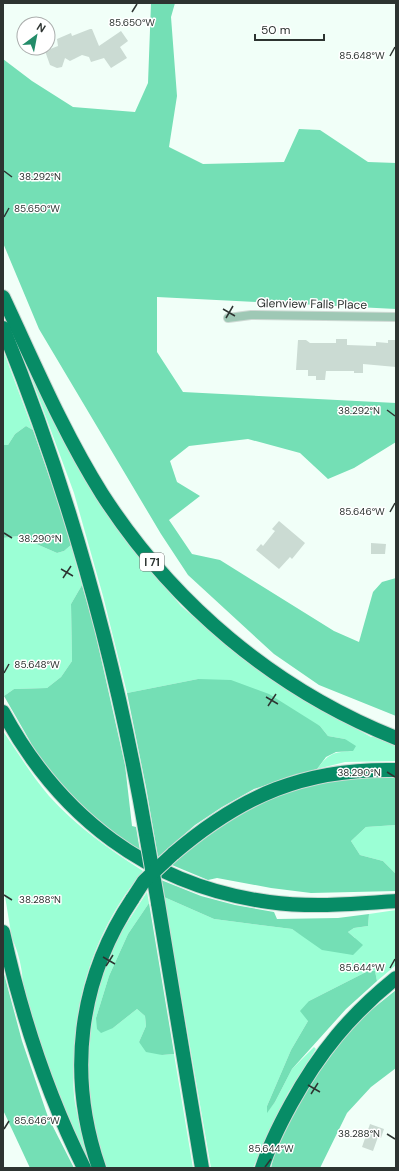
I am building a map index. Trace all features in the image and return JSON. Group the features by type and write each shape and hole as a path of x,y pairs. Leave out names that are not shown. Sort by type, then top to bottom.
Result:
{"highway":[{"name":"I 71","path":"3,297 50,396 98,486 123,524 171,584 224,635 267,668 301,691 338,712 396,738"},
{"path":"3,328 45,435 94,595 118,690 147,840 202,1168"},
{"path":"3,712 34,764 54,789 78,812 121,847 179,878 210,890 270,902 326,906 396,901"},
{"path":"99,1168 88,1131 83,1100 81,1069 82,1040 87,1001 102,954 144,881 198,832 250,800 280,787 306,779 347,772 396,770"},
{"path":"3,932 14,982 36,1056 56,1108 84,1168"},
{"path":"262,1168 279,1125 318,1059 350,1019 396,978"}],"street":[{"name":"Glenview Falls Place","path":"228,318 251,315 396,317"}],"green space":[{"path":"151,3 175,3 171,17 177,96 169,147 203,164 284,162 299,129 320,130 368,162 396,163 396,309 157,297 157,352 183,392 396,403 396,442 354,468 328,479 300,453 248,439 189,446 170,461 177,482 200,496 169,520 192,554 220,560 334,631 359,642 373,592 382,582 396,578 396,716 319,685 274,654 188,575 161,534 39,329 3,243 3,59 32,81 73,107 135,112 148,83"},
{"path":"3,350 33,430 26,426 15,434 8,445 3,445"},
{"path":"27,366 127,541 181,606 239,656 286,689 371,737 376,736 396,745 396,761 345,762 317,769 332,754 353,751 345,739 328,736 320,726 198,679 127,693 103,596 74,493"},
{"path":"26,426 33,430 71,545 64,551 57,553 18,536 3,538 3,445 8,445 15,434"},
{"path":"18,536 57,553 64,551 71,545 82,585 71,604 72,661 61,677 47,688 14,689 4,696 3,538"},
{"path":"82,585 94,627 125,765 132,826 136,827 140,851 124,841 74,800 30,747 31,743 4,696 14,689 47,688 61,677 72,661 71,604"},
{"path":"198,679 231,680 269,694 320,726 328,736 345,739 356,746 353,751 336,752 326,757 317,769 254,789 222,807 195,825 158,857 146,787 127,693"},
{"path":"3,731 25,764 59,807 94,837 143,871 113,914 102,936 84,984 79,1009 75,1035 73,1072 74,1098 87,1154 86,1161 61,1105 22,989 23,978 17,949 12,939 3,884"},
{"path":"396,776 396,825 366,827 351,841 360,855 383,861 396,874 396,891 311,893 271,888 217,878 208,880 172,865 221,824 254,804 288,790 341,779"},
{"path":"396,825 396,874 383,861 360,855 351,841 366,827"},
{"path":"161,880 201,896 235,905 274,912 277,919 338,918 369,914 368,926 354,928 348,932 363,945 353,955 322,950 292,929 214,919 164,897"},
{"path":"147,892 149,903 128,934 109,976 96,1018 113,1028 137,1009 145,1016 146,1026 139,1042 162,1055 174,1054 193,1168 104,1168 89,1110 87,1036 101,972 116,940"},
{"path":"164,897 214,919 292,929 303,936 355,938 348,932 354,928 368,926 369,914 396,910 396,965 377,981 375,971 368,971 309,1001 308,1021 291,1050 267,1106 267,1112 275,1102 292,1069 314,1047 316,1049 288,1093 253,1168 211,1168"},
{"path":"149,903 174,1054 162,1055 146,1052 139,1042 146,1026 145,1016 137,1009 113,1028 101,1033 97,1029 96,1018 109,976 128,934"},
{"path":"3,970 22,1041 48,1117 74,1168 30,1168 3,1110"},
{"path":"368,971 375,971 377,981 346,1009 292,1069 275,1102 267,1113 267,1106 291,1050 308,1021 300,1011 309,1001"},
{"path":"396,990 396,1068 371,1087 347,1113 320,1168 271,1168 275,1151 305,1091 355,1023"}],"building":[{"path":"92,29 99,46 121,31 128,41 120,47 127,58 111,68 104,58 91,62 89,57 82,55 70,61 65,58 62,67 57,68 50,65 47,56 56,56 56,47 58,46 57,39 71,33 72,36"},
{"path":"336,339 347,339 347,345 376,346 376,342 388,343 388,340 396,340 396,367 363,364 363,373 354,373 354,371 326,371 325,380 316,380 316,376 308,376 308,370 296,370 298,340 306,340 310,343 336,343"},
{"path":"279,521 305,543 292,559 290,557 279,569 256,550 261,544 263,546 275,531 272,529"},
{"path":"371,543 386,544 385,554 371,554"},
{"path":"370,1124 384,1129 381,1138 378,1137 373,1151 362,1147"}]}
